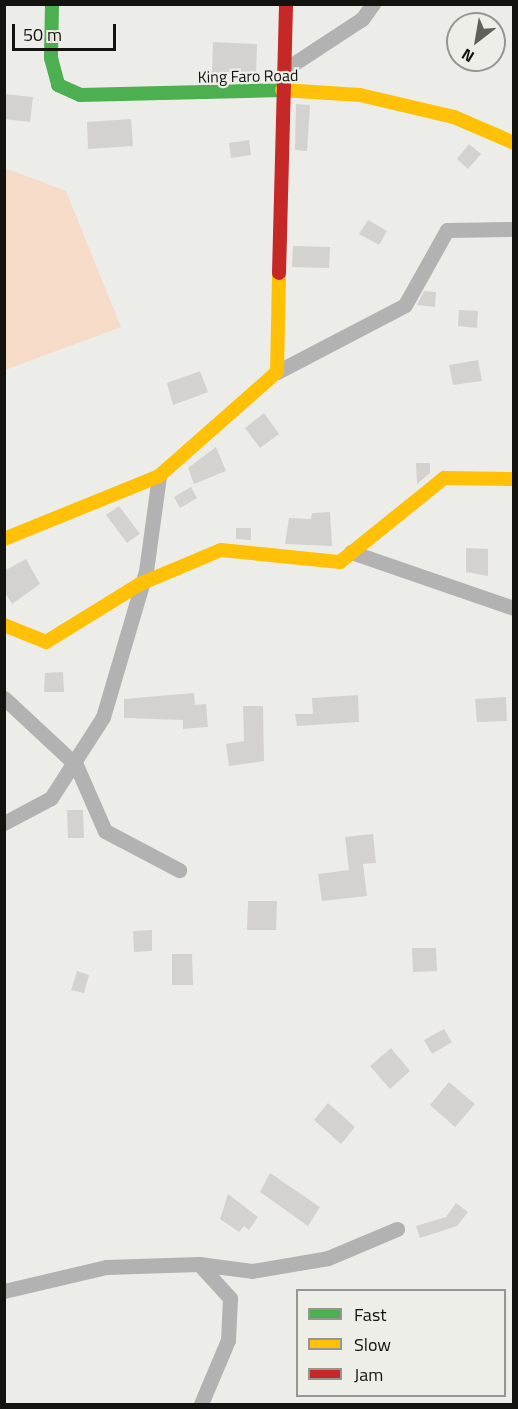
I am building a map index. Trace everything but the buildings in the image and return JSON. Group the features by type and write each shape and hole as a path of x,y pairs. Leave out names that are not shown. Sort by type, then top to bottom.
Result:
{"street":[{"name":"King Faro Road","path":"52,4 51,58 58,85 80,95 282,90 360,95 454,117 513,143"},
{"path":"277,372 282,90 286,4"},
{"path":"284,70 362,19 373,4"},
{"path":"4,539 159,476 277,372 405,305 447,230 513,229"},
{"path":"4,823 51,798 76,765 104,717 140,584 159,476"},
{"path":"4,625 46,642 140,584 221,550 339,562 444,478 513,478"},
{"path":"351,552 513,608"},
{"path":"4,698 76,765 105,831 179,870"},
{"path":"4,1291 106,1267 199,1264 252,1271 328,1258 397,1229"},
{"path":"199,1264 230,1298 228,1340 201,1404"}],"shaded area":[{"path":"5,168 66,191 121,327 5,370"}],"traffic: fast":[{"path":"52,4 51,58 58,85 80,95 282,90"}],"traffic: slow":[{"path":"282,90 360,95 454,117 514,143"},
{"path":"4,539 159,476 277,372 279,273"},
{"path":"4,625 46,642 140,584 221,550 340,562 444,478 514,479"}],"traffic: jam":[{"path":"279,273 286,4"}]}
